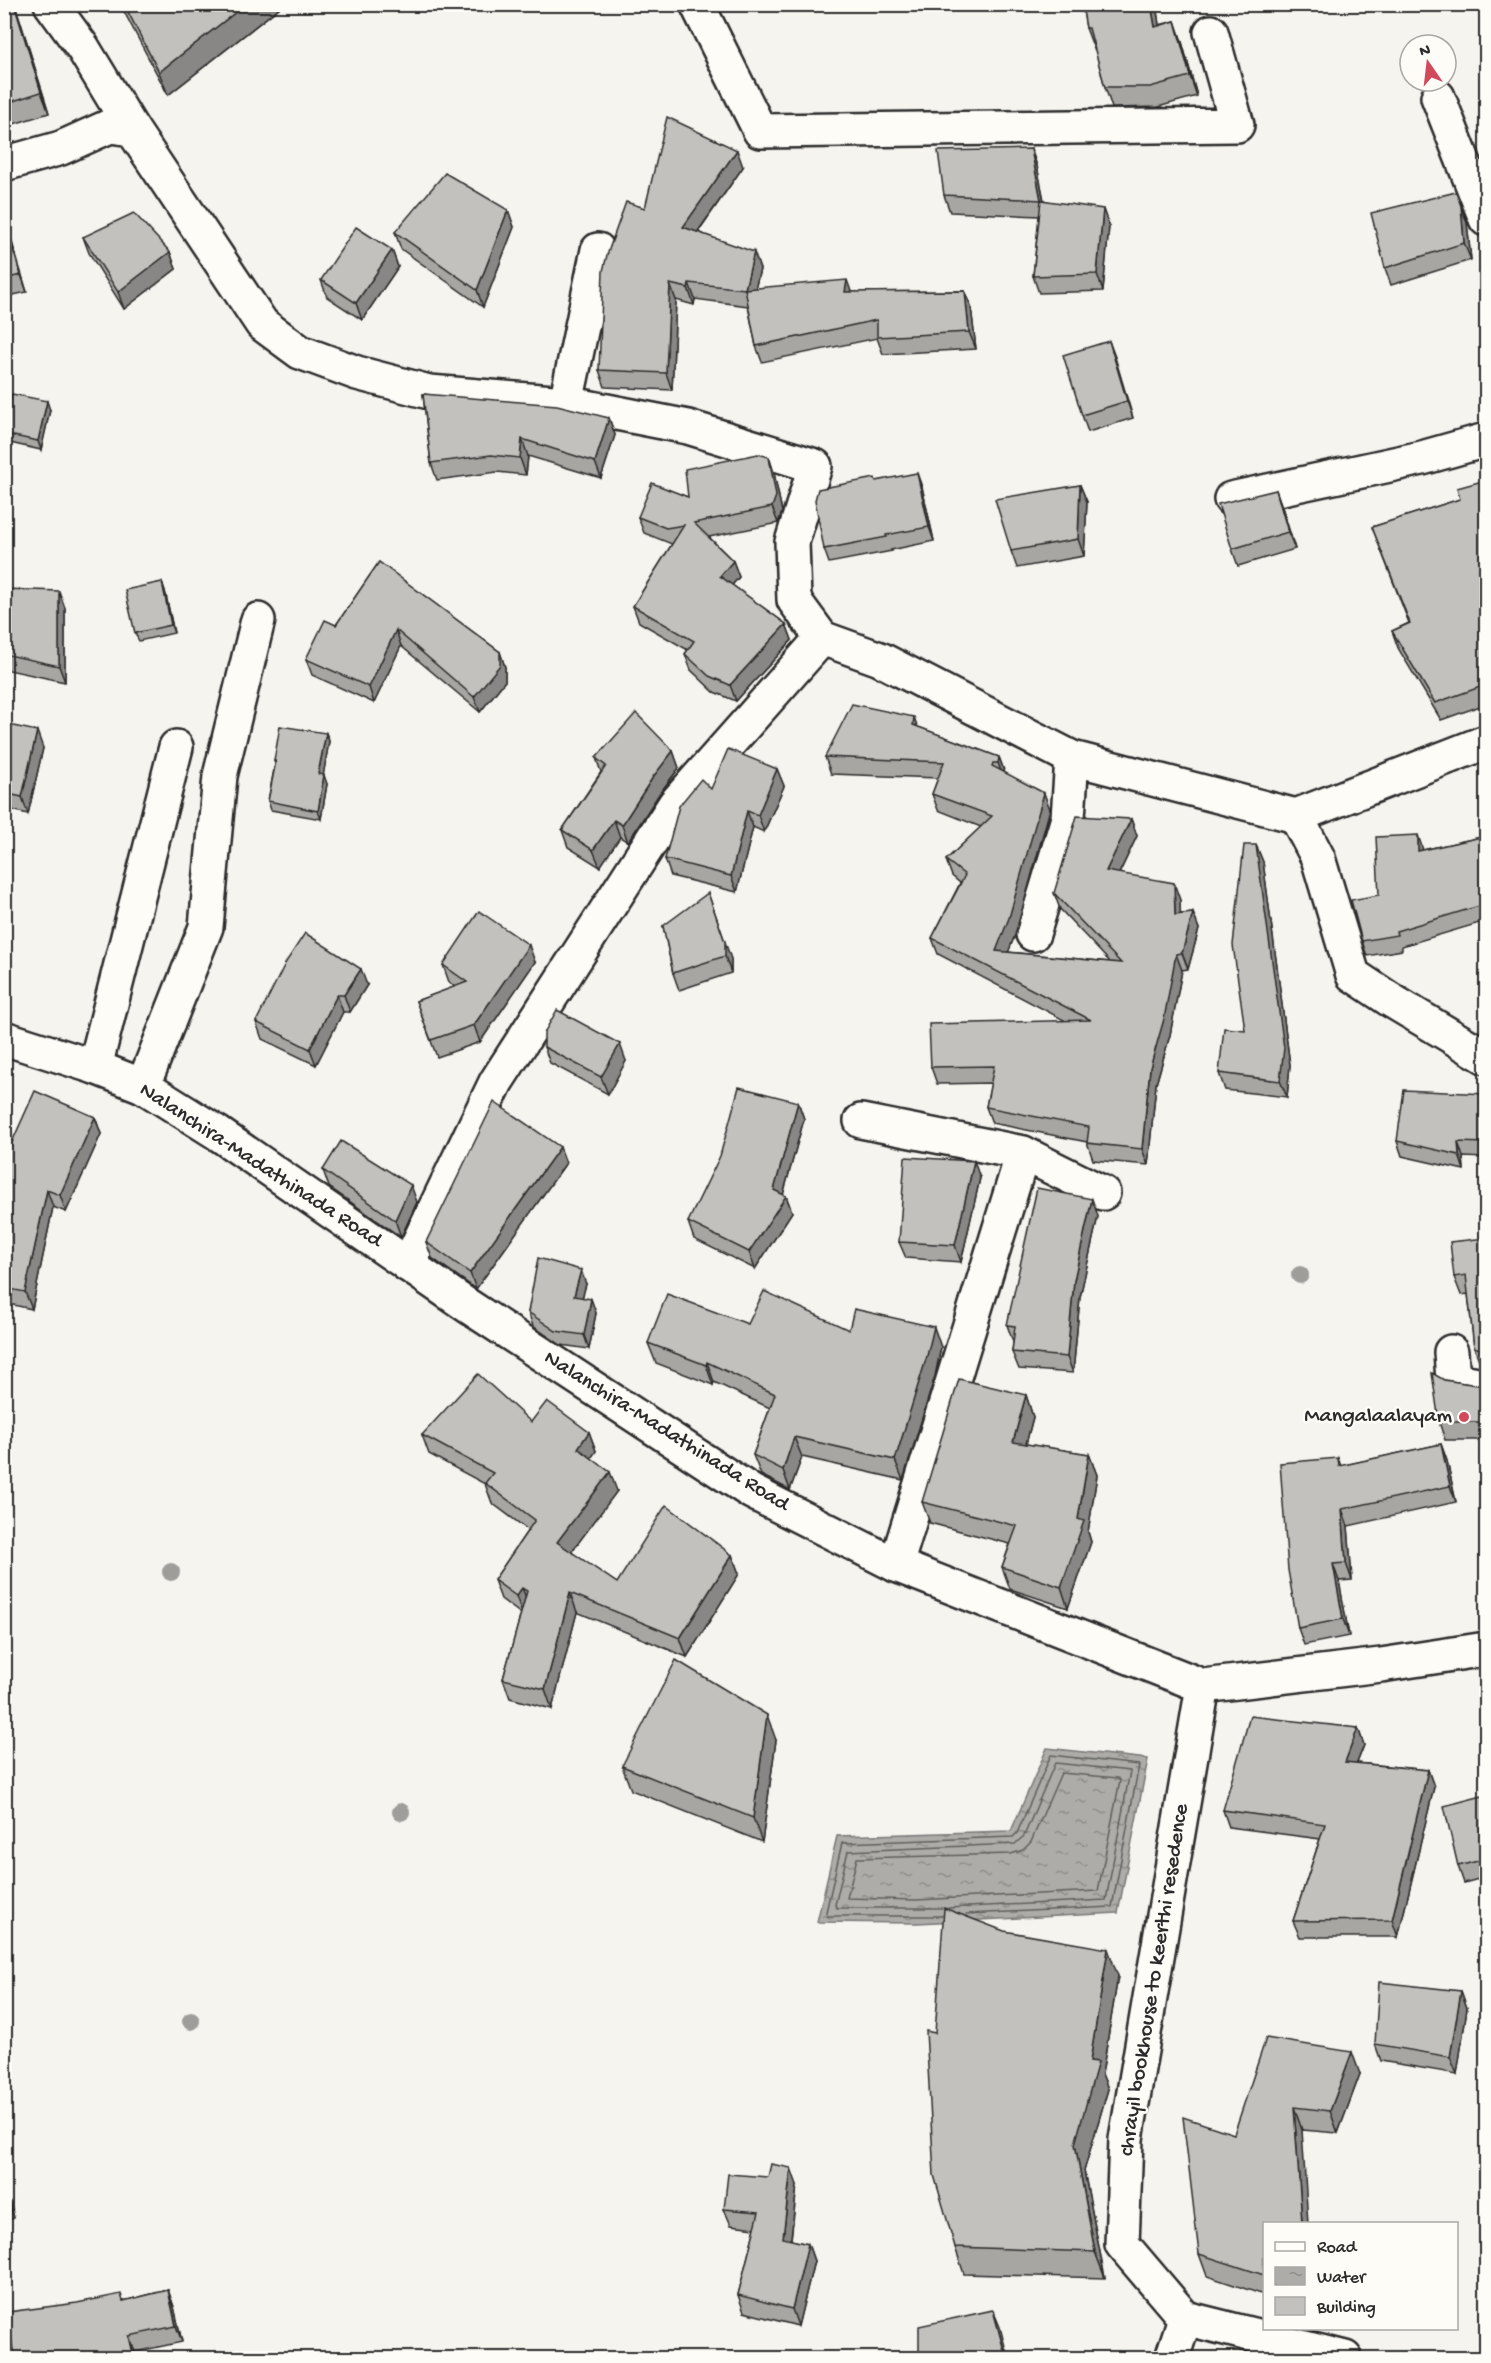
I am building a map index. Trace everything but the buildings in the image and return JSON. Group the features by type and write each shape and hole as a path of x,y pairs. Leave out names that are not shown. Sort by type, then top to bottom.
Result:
{"street":[{"path":"51,4 83,48 132,129 262,324 300,352 357,373 429,392 566,403 688,427 815,466 792,542 794,600 822,638 880,659 1072,758 1296,816 1486,742"},
{"path":"697,4 760,131 1237,125 1211,32"},
{"path":"1438,97 1486,219"},
{"path":"4,164 62,148 110,126 132,129"},
{"path":"566,403 598,250"},
{"path":"1231,500 1422,458 1486,440"},
{"path":"143,1086 206,927 220,776 258,620"},
{"path":"408,1265 496,1082 675,804 822,638"},
{"path":"95,1067 176,747"},
{"path":"1032,934 1068,818 1072,758"},
{"path":"1296,816 1318,858 1353,975 1486,1057"},
{"name":"Nalanchira-Madathinada Road","path":"4,1038 95,1067 143,1086 216,1132 468,1306 752,1492 896,1565 1203,1686 1381,1665 1486,1649"},
{"path":"861,1121 1023,1153 1103,1194"},
{"path":"896,1565 1023,1153"},
{"path":"1451,1352 1453,1380 1486,1385"},
{"name":"chrayil bookhouse to keerthi resedence","path":"1185,2318 1122,2244 1126,2139 1203,1686"},
{"path":"1172,2358 1185,2318 1345,2358"}],"water":[{"path":"1047,1748 1148,1759 1118,1913 917,1923 817,1922 837,1836 1011,1831"}],"place":[{"name":"Mangalaalayam","path":"1464,1417"}]}
